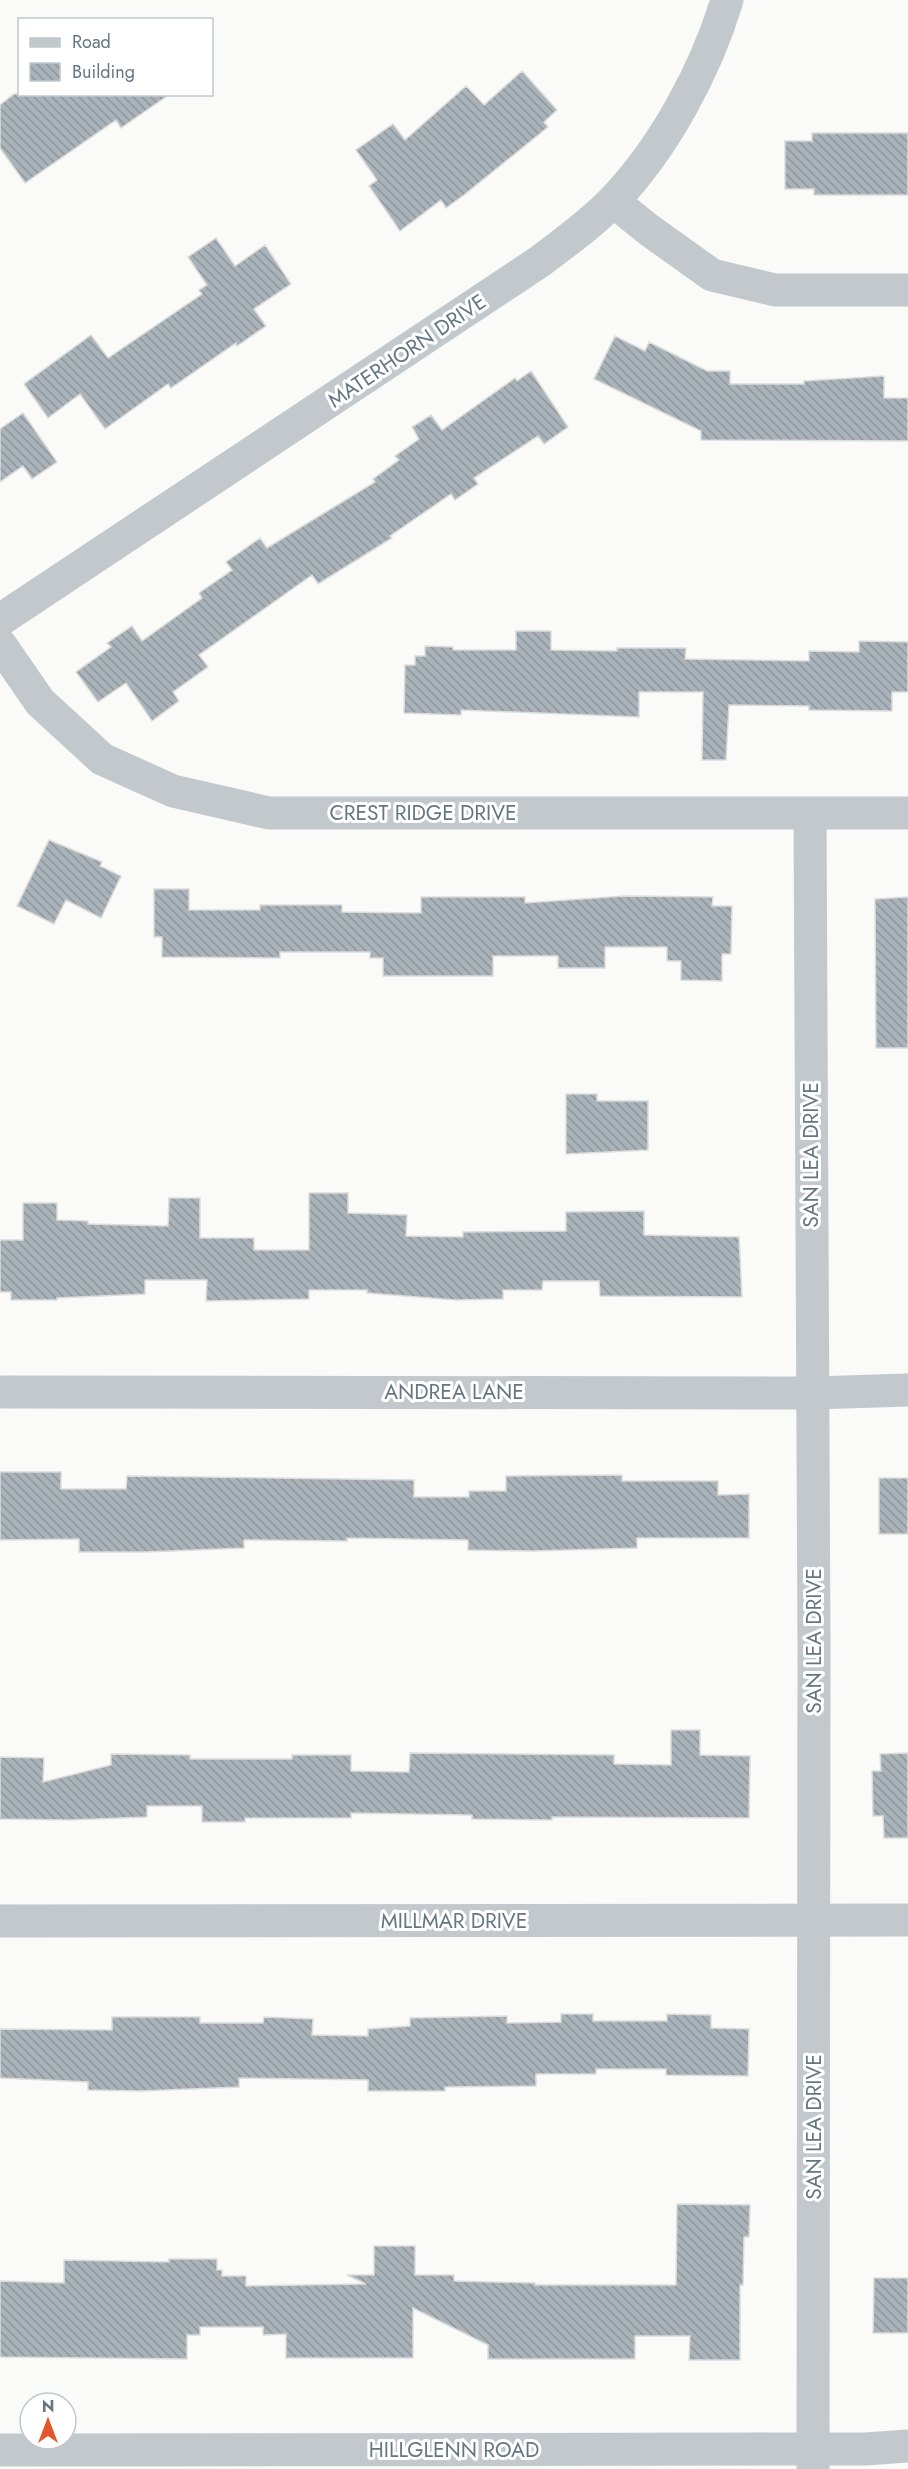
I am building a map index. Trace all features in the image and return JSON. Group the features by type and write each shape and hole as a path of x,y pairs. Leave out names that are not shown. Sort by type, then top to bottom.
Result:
{"street":[{"name":"MATERHORN DRIVE","path":"0,620 539,262 613,201 652,152 683,104 719,28 727,0"},
{"path":"613,201 712,275 775,290 908,290"},
{"name":"CREST RIDGE DRIVE","path":"0,644 40,702 102,759 173,791 269,813 908,813"},
{"name":"SAN LEA DRIVE","path":"810,813 813,1393 812,2459"},
{"name":"ANDREA LANE","path":"0,1392 813,1393 908,1390"},
{"name":"MILLMAR DRIVE","path":"0,1921 908,1920"},
{"name":"HILLGLENN ROAD","path":"0,2450 812,2459 908,2446"}],"building":[{"path":"522,71 557,110 544,122 548,127 446,208 441,200 400,231 369,186 377,180 356,150 393,124 405,140 466,86 484,105"},
{"path":"14,94 18,96 167,96 121,128 116,120 25,183 0,148 0,105"},
{"path":"812,133 908,133 908,195 814,195 814,189 785,189 785,141 812,141"},
{"path":"216,238 235,266 265,245 291,284 254,309 266,326 237,346 236,343 171,388 168,384 105,429 80,394 48,418 24,384 91,335 108,358 202,294 199,290 207,285 188,257"},
{"path":"615,336 645,351 649,342 707,371 730,371 730,384 804,384 804,381 884,376 884,398 908,398 908,441 701,440 701,431 594,379"},
{"path":"531,371 568,427 544,444 538,436 474,478 478,484 455,500 451,494 390,536 392,538 318,584 312,575 199,655 208,667 173,692 179,701 152,721 126,683 98,702 76,672 111,647 107,643 132,626 142,641 202,598 199,593 232,570 226,562 260,538 267,548 375,482 373,479 399,460 395,456 419,439 412,427 431,415 442,430 515,378 517,381"},
{"path":"23,413 57,462 32,479 23,466 0,482 0,429"},
{"path":"516,631 551,631 551,650 617,651 617,648 686,648 685,659 809,661 809,651 859,652 859,641 908,642 908,692 892,692 892,711 809,710 809,706 729,705 726,760 702,760 703,692 639,692 639,717 461,710 461,715 404,713 405,665 415,665 415,656 425,656 425,646 453,647 453,650 516,650"},
{"path":"49,840 102,862 100,866 121,876 101,918 66,900 54,924 17,906"},
{"path":"154,889 189,889 189,910 260,910 260,905 342,905 342,912 421,913 421,897 525,897 525,903 625,896 713,897 712,906 732,906 731,954 722,954 722,981 681,980 681,961 667,961 667,947 605,947 605,968 558,968 558,956 493,956 493,976 383,976 383,958 370,958 370,952 280,952 280,958 162,957 162,937 154,937"},
{"path":"908,897 908,1048 876,1048 875,899"},
{"path":"566,1094 597,1094 597,1101 648,1101 648,1150 566,1154"},
{"path":"309,1193 348,1193 348,1213 407,1215 406,1236 463,1237 463,1232 566,1231 566,1212 644,1211 644,1235 739,1237 742,1297 600,1296 599,1281 543,1281 542,1290 503,1290 503,1299 456,1300 367,1293 367,1290 309,1290 309,1299 206,1301 207,1280 145,1280 145,1294 57,1298 57,1300 11,1300 11,1292 0,1292 0,1240 23,1240 23,1203 57,1203 57,1220 88,1221 88,1224 168,1226 169,1198 200,1198 200,1238 254,1238 254,1250 309,1250"},
{"path":"0,1472 61,1472 61,1489 126,1489 127,1476 414,1480 414,1497 469,1497 469,1491 506,1491 506,1476 622,1475 622,1481 718,1481 718,1495 749,1494 749,1538 637,1538 637,1548 532,1551 468,1550 468,1540 347,1538 347,1541 244,1540 244,1548 79,1552 79,1539 0,1540"},
{"path":"879,1478 908,1478 908,1534 879,1534"},
{"path":"671,1730 700,1730 700,1755 750,1756 749,1818 472,1819 472,1815 351,1813 351,1818 245,1818 245,1822 202,1822 202,1806 147,1806 147,1817 69,1820 0,1819 0,1757 44,1758 43,1782 111,1765 111,1754 190,1755 190,1759 292,1759 292,1755 351,1755 351,1771 409,1772 410,1753 614,1755 614,1764 671,1765"},
{"path":"908,1753 908,1838 884,1838 883,1816 873,1816 872,1771 881,1771 880,1754"},
{"path":"561,2014 593,2014 593,2021 667,2021 667,2014 711,2015 711,2028 749,2029 748,2076 666,2075 666,2069 596,2069 596,2074 536,2074 536,2086 445,2087 445,2091 368,2091 368,2080 239,2078 239,2087 141,2091 88,2090 88,2082 0,2078 0,2029 112,2030 112,2017 200,2017 200,2023 263,2023 264,2017 313,2019 312,2035 368,2036 368,2029 410,2026 410,2018 507,2016 507,2023 561,2022"},
{"path":"677,2204 750,2205 749,2237 744,2237 743,2285 740,2285 740,2360 689,2360 690,2336 635,2336 635,2359 488,2359 488,2345 413,2308 413,2358 286,2358 286,2334 263,2335 263,2327 200,2327 200,2335 187,2335 187,2359 0,2357 0,2281 64,2283 64,2260 169,2262 169,2259 217,2259 217,2270 222,2270 222,2276 246,2276 246,2286 366,2284 347,2275 374,2275 374,2246 415,2246 415,2275 454,2275 454,2281 535,2283 535,2285 676,2285"},
{"path":"874,2278 908,2278 908,2333 873,2333"}]}
